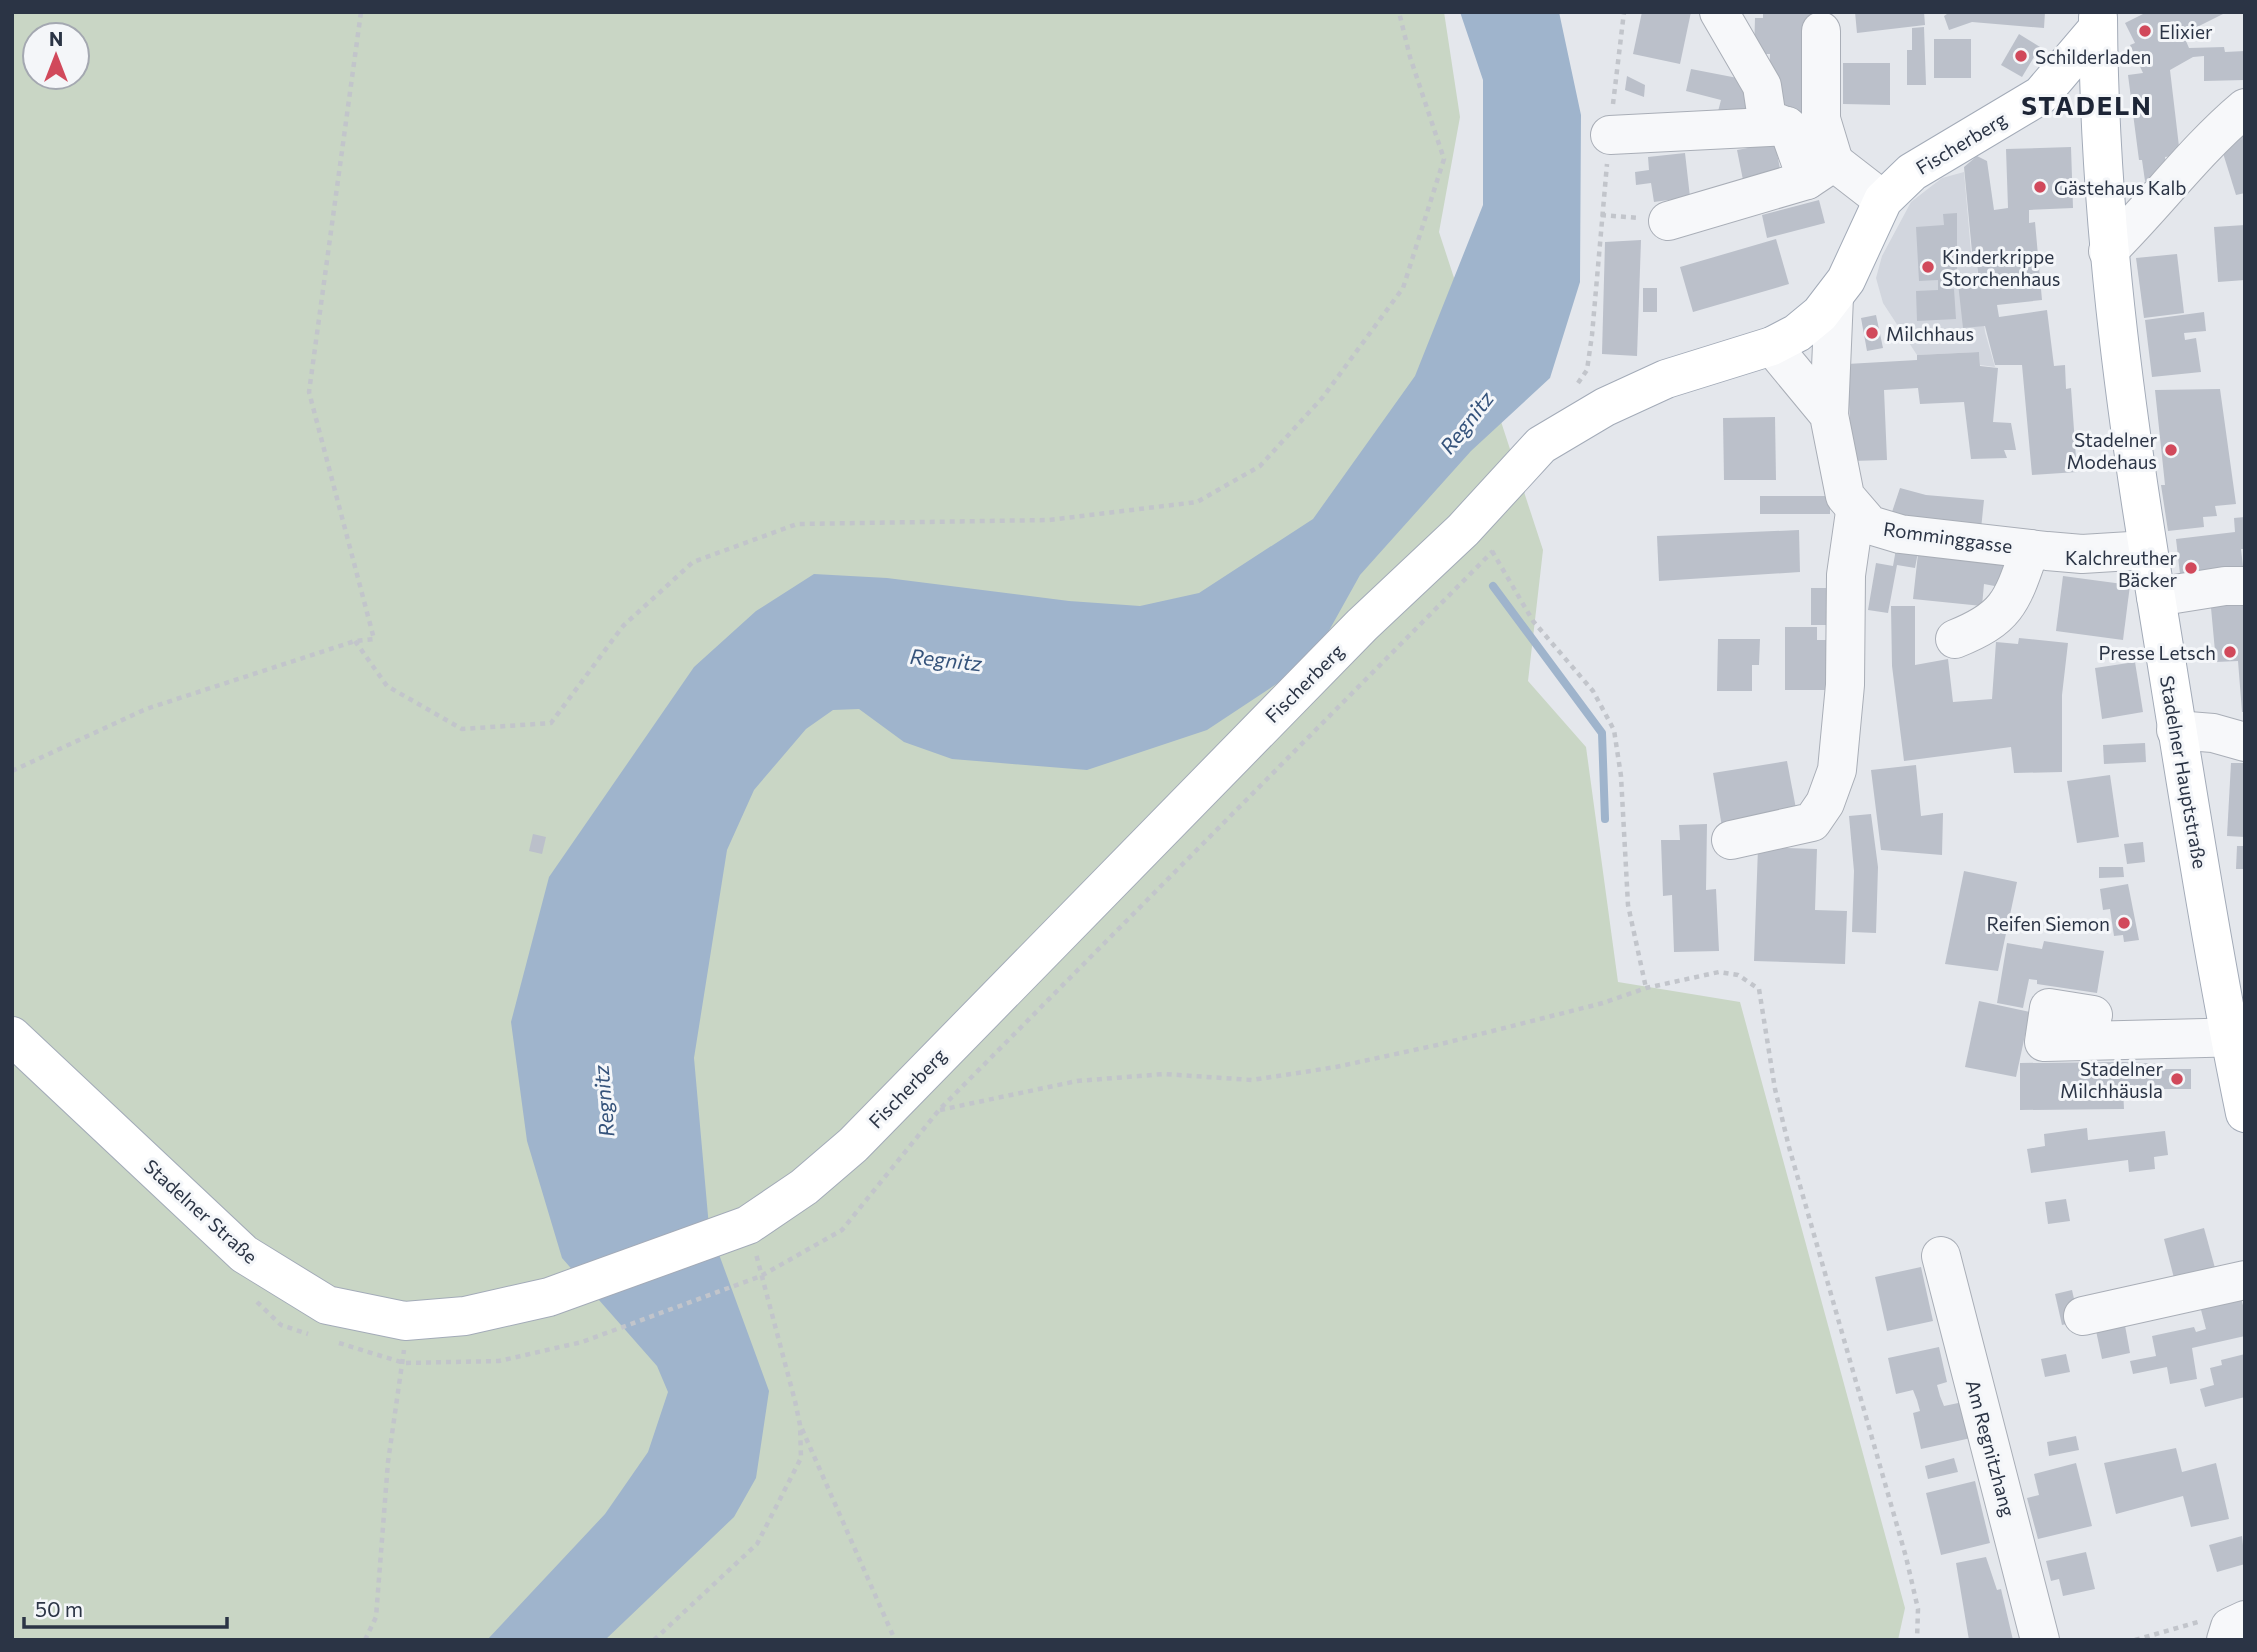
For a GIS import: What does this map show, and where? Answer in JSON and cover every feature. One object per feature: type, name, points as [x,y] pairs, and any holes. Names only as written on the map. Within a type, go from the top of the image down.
[{"type":"main road","name":"Fischerberg","points":[[549,1297],[748,1225],[804,1187],[853,1144],[1352,634],[1463,530],[1541,445],[1605,407],[1666,379],[1772,346],[1797,333],[1820,314],[1846,280],[1882,200],[1912,172],[2041,95],[2103,18]]},
{"type":"main road","name":"Stadelner Hauptstraße","points":[[2103,18],[2108,251],[2124,400],[2176,730],[2238,1038],[2245,1113]]},
{"type":"main road","name":"Stadelner Straße","points":[[12,1037],[244,1254],[327,1305],[405,1321],[465,1315],[549,1297]]},
{"type":"street","points":[[1719,12],[1762,86],[1767,119],[1787,126],[1821,171],[1882,200]]},
{"type":"street","points":[[1821,31],[1821,171]]},
{"type":"street","points":[[2108,251],[2147,213],[2195,155],[2245,108]]},
{"type":"street","points":[[1610,135],[1787,126]]},
{"type":"street","points":[[1650,219],[1821,171]]},
{"type":"street","points":[[1731,840],[1812,822],[1825,803],[1838,770],[1845,685],[1846,575],[1856,512],[1844,496],[1829,415],[1834,297]]},
{"type":"street","points":[[1772,346],[1829,415]]},
{"type":"street","name":"Romminggasse","points":[[1856,512],[1870,526],[1900,534],[2082,554],[2147,550]]},
{"type":"street","points":[[1955,639],[1985,627],[2012,600],[2030,549]]},
{"type":"street","points":[[2155,597],[2225,586],[2245,586]]},
{"type":"street","points":[[2176,730],[2213,733],[2245,742]]},
{"type":"street","points":[[2093,1015],[2049,1007],[2044,1042],[2238,1038]]},
{"type":"street","name":"Am Regnitzhang","points":[[1941,1256],[2040,1640]]},
{"type":"street","points":[[2083,1315],[2245,1280]]},
{"type":"path","points":[[12,771],[145,709],[355,641],[374,639],[309,392],[361,12]]},
{"type":"path","points":[[355,641],[387,687],[462,729],[551,723],[623,626],[693,562],[797,524],[1049,520],[1197,502],[1260,466],[1323,397],[1403,288],[1444,159],[1410,57],[1399,12]]},
{"type":"path","points":[[1575,385],[1587,370],[1601,215],[1650,219]]},
{"type":"path","points":[[582,1342],[761,1276],[842,1230],[939,1110],[1493,551],[1533,621],[1593,691],[1614,730],[1621,776],[1628,905],[1646,988]]},
{"type":"path","points":[[939,1110],[1077,1081],[1164,1074],[1251,1080],[1336,1067],[1602,1003],[1646,988],[1719,972],[1738,975],[1759,989],[1775,1089],[1789,1147],[1906,1558],[1918,1609],[1917,1640]]},
{"type":"path","points":[[748,1225],[800,1425],[895,1640]]},
{"type":"path","points":[[365,1640],[376,1617],[388,1462],[404,1363],[405,1321]]},
{"type":"path","points":[[654,1640],[757,1544],[801,1458],[800,1425]]},
{"type":"path","points":[[2135,1640],[2218,1617],[2234,1629]]},
{"type":"shaded area","name":"Kinderkrippe Storchenhaus","points":[[1964,172],[1971,252],[1975,252],[1985,332],[1995,367],[1980,365],[1979,352],[1917,355],[1883,303],[1876,278],[1882,256],[1911,202],[1942,178]]},
{"type":"green space","points":[[12,12],[1444,12],[1460,117],[1439,232],[1543,550],[1528,681],[1586,747],[1618,982],[1740,1002],[1905,1608],[1898,1640],[12,1640]]},
{"type":"water","name":"Regnitz","points":[[1460,12],[1559,12],[1581,115],[1580,282],[1550,378],[1471,451],[1360,575],[1326,636],[1287,677],[1207,730],[1087,770],[952,759],[904,742],[859,709],[833,710],[806,729],[754,790],[727,850],[694,1058],[709,1227],[769,1391],[756,1478],[734,1517],[605,1640],[487,1640],[605,1514],[648,1452],[668,1392],[657,1366],[562,1258],[527,1141],[511,1022],[549,877],[694,667],[756,611],[814,574],[887,578],[1069,601],[1140,606],[1199,593],[1313,519],[1415,376],[1483,205],[1483,80]]},
{"type":"building","points":[[1642,12],[1691,12],[1680,64],[1633,54]]},
{"type":"building","points":[[1763,12],[1811,12],[1808,117],[1776,116],[1769,79],[1770,54],[1754,54],[1755,18],[1763,18]]},
{"type":"building","points":[[1855,12],[1924,12],[1925,25],[1857,33]]},
{"type":"building","points":[[1950,12],[2045,12],[2044,28],[1972,22],[1949,30],[1944,16]]},
{"type":"building","points":[[2147,12],[2227,12],[2183,34],[2189,48],[2224,47],[2225,52],[2245,51],[2245,80],[2204,81],[2204,56],[2193,57],[2170,70],[2180,155],[2165,157],[2168,178],[2145,181],[2142,160],[2139,160],[2128,75],[2143,73],[2130,45],[2135,43],[2125,23]]},
{"type":"building","points":[[1924,27],[1926,85],[1907,85],[1907,50],[1912,50],[1912,28]]},
{"type":"building","name":"Schilderladen","points":[[2019,34],[2040,47],[2022,77],[2001,65]]},
{"type":"building","points":[[1934,39],[1971,39],[1971,78],[1934,78]]},
{"type":"building","points":[[1843,63],[1890,63],[1890,105],[1843,104]]},
{"type":"building","points":[[1691,69],[1753,81],[1745,107],[1752,109],[1715,123],[1721,100],[1686,91]]},
{"type":"building","points":[[1627,76],[1645,85],[1644,97],[1625,90]]},
{"type":"building","points":[[2245,128],[2245,193],[2236,195],[2218,137]]},
{"type":"building","points":[[1775,143],[1782,179],[1744,185],[1737,150]]},
{"type":"building","points":[[2071,147],[2073,208],[2029,210],[2029,223],[2035,222],[2042,300],[1997,305],[1999,317],[2047,310],[2054,366],[2065,365],[2066,389],[2071,388],[2077,472],[2032,475],[2022,365],[1995,365],[1985,326],[1963,328],[1958,283],[1979,280],[1975,251],[1972,252],[1964,167],[1977,156],[1987,161],[1994,210],[2008,208],[2006,149]]},
{"type":"building","points":[[1685,153],[1690,197],[1654,202],[1651,183],[1636,185],[1635,172],[1649,170],[1648,157]]},
{"type":"building","points":[[1819,200],[1825,223],[1767,238],[1762,215]]},
{"type":"building","points":[[1957,213],[1957,279],[1947,280],[1948,289],[1954,289],[1956,319],[1917,321],[1916,291],[1938,290],[1938,280],[1919,281],[1916,227],[1944,225],[1943,214]]},
{"type":"building","points":[[2245,225],[2245,280],[2218,282],[2214,227]]},
{"type":"building","points":[[1776,239],[1789,284],[1693,312],[1680,267]]},
{"type":"building","points":[[1641,240],[1637,356],[1602,354],[1605,242]]},
{"type":"building","points":[[2177,254],[2184,313],[2144,318],[2136,258]]},
{"type":"building","points":[[1643,288],[1657,288],[1657,312],[1643,312]]},
{"type":"building","points":[[2204,312],[2206,331],[2184,333],[2185,340],[2196,338],[2201,372],[2152,377],[2145,320]]},
{"type":"building","name":"Milchhaus","points":[[1876,315],[1883,348],[1867,351],[1861,318]]},
{"type":"building","points":[[1979,352],[1980,366],[1998,368],[1993,422],[2011,423],[2016,450],[2004,450],[2007,458],[1971,459],[1964,402],[1920,404],[1918,388],[1884,390],[1887,460],[1852,461],[1847,364],[1917,360],[1917,355]]},
{"type":"building","points":[[2220,389],[2236,504],[2215,506],[2217,516],[2203,517],[2204,527],[2168,531],[2161,485],[2165,485],[2155,390]]},
{"type":"building","points":[[1775,417],[1776,480],[1724,480],[1723,418]]},
{"type":"building","points":[[1900,488],[1926,495],[1984,500],[1981,529],[1919,523],[1892,512]]},
{"type":"building","points":[[1760,496],[1830,496],[1830,514],[1760,514]]},
{"type":"building","points":[[2245,517],[2245,549],[2241,549],[2243,567],[2180,574],[2176,539],[2235,532],[2234,518]]},
{"type":"building","points":[[1799,530],[1800,572],[1659,581],[1657,536]]},
{"type":"building","points":[[1896,549],[1918,552],[1915,568],[1897,565],[1888,613],[1868,610],[1876,563],[1893,566]]},
{"type":"building","points":[[1918,554],[2009,565],[2005,588],[1984,584],[1982,606],[1913,599]]},
{"type":"building","points":[[2063,576],[2130,585],[2123,640],[2056,631]]},
{"type":"building","points":[[1811,588],[1831,588],[1831,625],[1811,625]]},
{"type":"building","points":[[2245,595],[2245,712],[2242,712],[2238,661],[2216,662],[2210,597]]},
{"type":"building","points":[[1891,606],[1915,606],[1915,665],[1948,659],[1953,702],[1992,699],[1996,642],[2018,644],[2019,638],[2068,643],[2062,695],[2062,772],[2014,773],[2011,747],[1904,761],[1892,666]]},
{"type":"building","points":[[1785,627],[1817,627],[1817,640],[1829,640],[1829,690],[1785,690]]},
{"type":"building","points":[[1718,639],[1760,639],[1759,665],[1752,665],[1752,691],[1717,691]]},
{"type":"building","points":[[2135,662],[2143,712],[2102,719],[2095,668]]},
{"type":"building","points":[[2145,743],[2146,762],[2104,764],[2103,745]]},
{"type":"building","points":[[1787,761],[1797,814],[1722,827],[1713,773]]},
{"type":"building","points":[[2231,763],[2245,763],[2245,837],[2227,836]]},
{"type":"building","points":[[1916,765],[1921,816],[1943,813],[1942,855],[1881,850],[1871,770]]},
{"type":"building","points":[[2110,775],[2119,837],[2077,843],[2067,781]]},
{"type":"building","points":[[1871,814],[1878,867],[1876,933],[1852,932],[1854,871],[1849,816]]},
{"type":"building","points":[[1707,824],[1706,890],[1716,889],[1719,951],[1674,952],[1672,895],[1663,896],[1661,840],[1680,840],[1679,825]]},
{"type":"building","points":[[533,834],[546,837],[542,854],[529,851]]},
{"type":"building","points":[[2143,842],[2145,862],[2127,864],[2124,844]]},
{"type":"building","points":[[2237,846],[2245,846],[2245,869],[2236,869]]},
{"type":"building","points":[[1758,847],[1817,849],[1815,910],[1847,911],[1845,964],[1754,961]]},
{"type":"building","points":[[2099,867],[2123,867],[2124,877],[2099,878]]},
{"type":"building","points":[[1964,871],[2017,882],[1998,971],[1945,964]]},
{"type":"building","name":"Reifen Siemon","points":[[2128,884],[2139,940],[2124,942],[2123,935],[2114,936],[2110,909],[2103,910],[2100,889]]},
{"type":"building","points":[[2044,941],[2104,951],[2097,993],[2037,984],[2037,980],[2029,979],[2023,1008],[1997,1003],[2007,943],[2042,949]]},
{"type":"building","points":[[1979,1001],[2030,1012],[2016,1077],[1965,1067]]},
{"type":"building","points":[[2020,1063],[2164,1064],[2164,1069],[2191,1069],[2191,1089],[2123,1089],[2124,1109],[2020,1110]]},
{"type":"building","points":[[2087,1128],[2088,1140],[2165,1131],[2168,1155],[2154,1157],[2155,1169],[2129,1172],[2128,1160],[2031,1173],[2027,1149],[2045,1146],[2044,1134]]},
{"type":"building","points":[[2066,1199],[2070,1221],[2048,1224],[2045,1202]]},
{"type":"building","points":[[2204,1228],[2215,1268],[2174,1278],[2164,1239]]},
{"type":"building","points":[[1921,1267],[1933,1321],[1887,1331],[1875,1277]]},
{"type":"building","points":[[2072,1290],[2079,1321],[2062,1325],[2055,1294]]},
{"type":"building","points":[[2240,1295],[2245,1312],[2245,1336],[2192,1348],[2197,1379],[2170,1384],[2167,1367],[2133,1374],[2130,1361],[2156,1356],[2152,1336],[2194,1327],[2196,1332],[2206,1329],[2200,1306]]},
{"type":"building","points":[[2124,1320],[2130,1353],[2102,1359],[2095,1326]]},
{"type":"building","points":[[1939,1347],[1947,1382],[1937,1385],[1940,1396],[1944,1406],[1963,1402],[1971,1438],[1921,1449],[1913,1413],[1920,1411],[1917,1400],[1913,1390],[1896,1394],[1888,1358]]},
{"type":"building","points":[[2066,1354],[2070,1372],[2045,1377],[2041,1359]]},
{"type":"building","points":[[2245,1354],[2245,1397],[2205,1407],[2200,1389],[2214,1385],[2210,1368],[2222,1365],[2221,1360]]},
{"type":"building","points":[[2076,1436],[2079,1450],[2049,1456],[2047,1442]]},
{"type":"building","points":[[2176,1448],[2182,1472],[2216,1463],[2229,1519],[2191,1527],[2183,1496],[2116,1514],[2104,1463]]},
{"type":"building","points":[[1954,1458],[1958,1472],[1928,1479],[1925,1466]]},
{"type":"building","points":[[2076,1463],[2092,1526],[2038,1539],[2027,1498],[2039,1495],[2034,1474]]},
{"type":"building","points":[[1975,1481],[1990,1543],[1941,1555],[1926,1493]]},
{"type":"building","points":[[2242,1536],[2245,1564],[2217,1572],[2209,1545]]},
{"type":"building","points":[[2086,1552],[2095,1589],[2063,1596],[2059,1579],[2051,1581],[2046,1561]]},
{"type":"building","points":[[1986,1557],[1997,1590],[2001,1589],[2013,1640],[1969,1640],[1956,1563]]},
{"type":"waterway","points":[[1493,586],[1602,733],[1605,819]]},
{"type":"place","name":"Elixier","points":[[2145,31]]},
{"type":"place","name":"Schilderladen","points":[[2021,56]]},
{"type":"place","name":"Gästehaus Kalb","points":[[2040,187]]},
{"type":"place","name":"Kinderkrippe Storchenhaus","points":[[1928,267]]},
{"type":"place","name":"Milchhaus","points":[[1872,333]]},
{"type":"place","name":"Stadelner Modehaus","points":[[2171,450]]},
{"type":"place","name":"Kalchreuther Bäcker","points":[[2191,568]]},
{"type":"place","name":"Presse Letsch","points":[[2230,652]]},
{"type":"place","name":"Reifen Siemon","points":[[2124,923]]},
{"type":"place","name":"Stadelner Milchhäusla","points":[[2177,1079]]},
{"type":"district","name":"STADELN","points":[[2087,104]]}]
